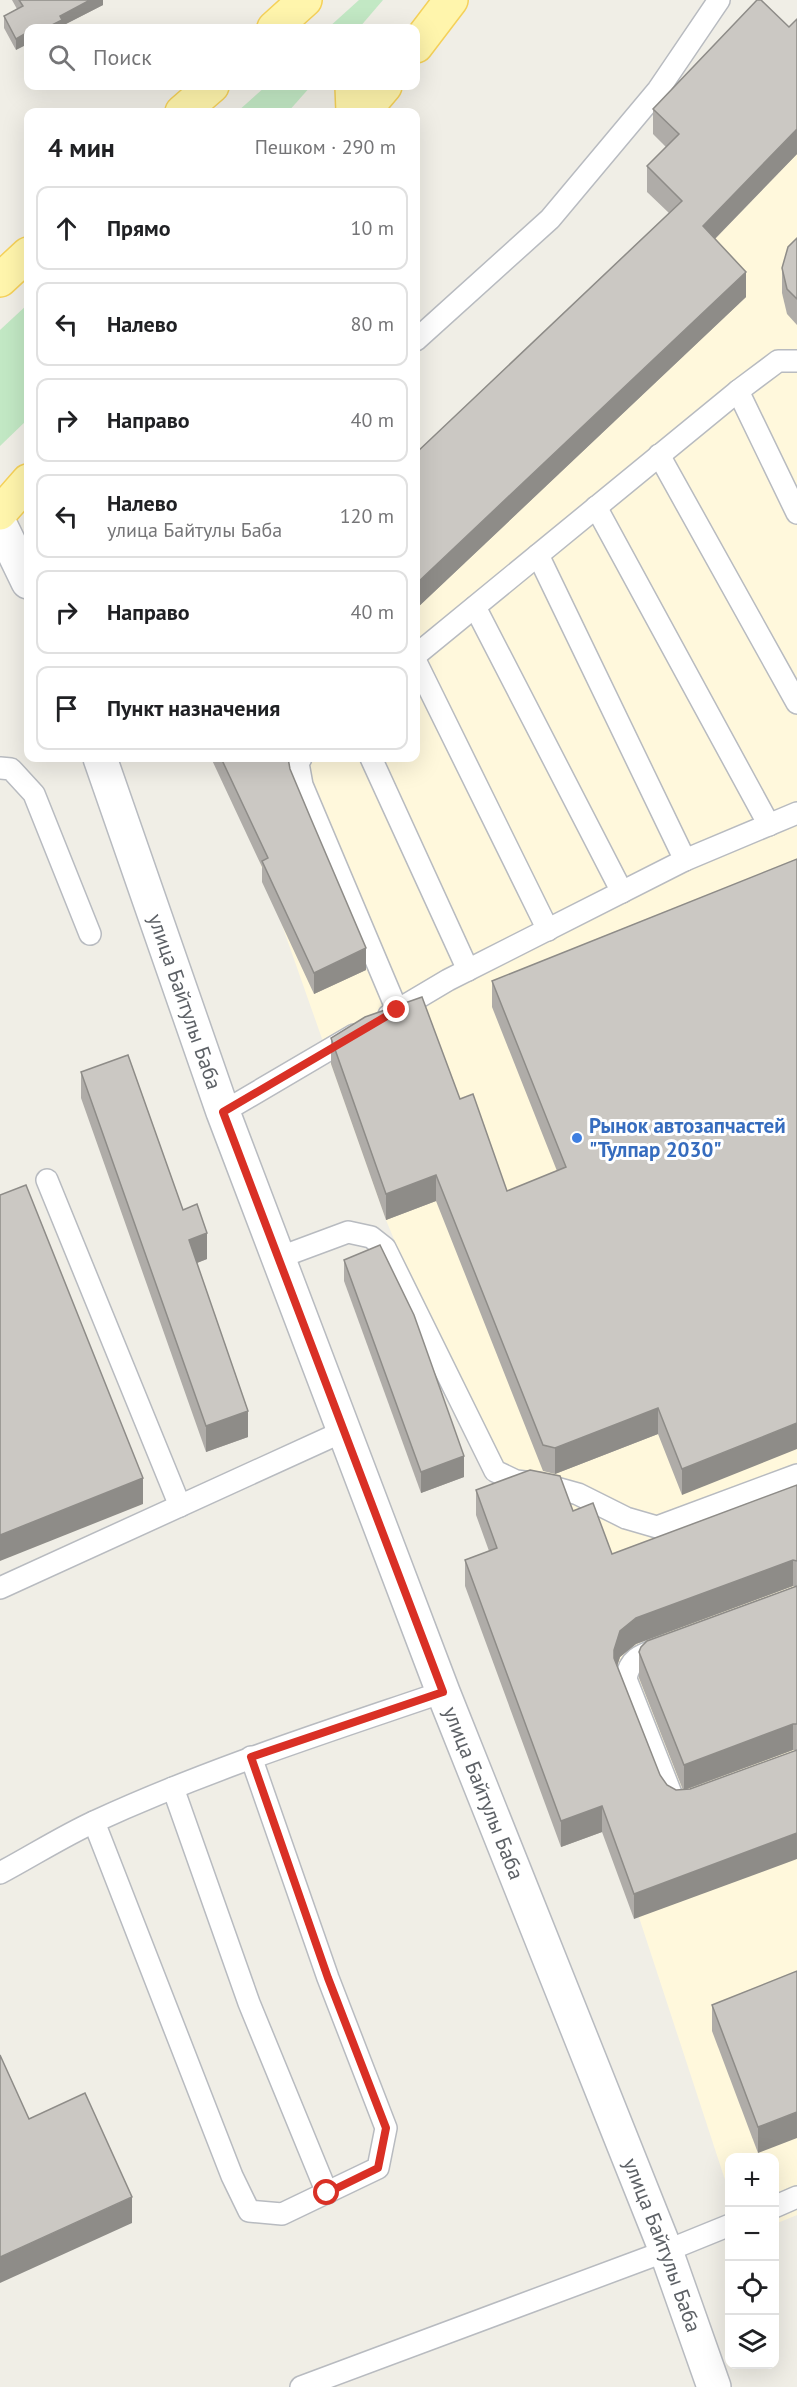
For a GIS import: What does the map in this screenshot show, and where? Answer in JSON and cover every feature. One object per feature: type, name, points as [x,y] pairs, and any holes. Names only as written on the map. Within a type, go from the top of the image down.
[{"type":"main road","points":[[278,24],[305,0]]},
{"type":"main road","points":[[420,41],[451,0]]},
{"type":"main road","points":[[187,108],[207,90]]},
{"type":"main road","points":[[352,90],[353,108]]},
{"type":"main road","points":[[366,108],[382,90]]},
{"type":"main road","points":[[0,280],[24,258]]},
{"type":"main road","points":[[0,513],[24,486]]},
{"type":"street","points":[[0,524],[24,574]]},
{"type":"street","name":"улица Байтулы Баба","points":[[101,762],[223,1112],[278,1258],[443,1692],[666,2252],[714,2387]]},
{"type":"lane","points":[[420,336],[550,219],[658,90],[719,0]]},
{"type":"lane","points":[[420,652],[738,391],[778,361],[797,361]]},
{"type":"lane","points":[[738,391],[797,513]]},
{"type":"lane","points":[[659,455],[797,703]]},
{"type":"lane","points":[[596,507],[769,825]]},
{"type":"lane","points":[[538,555],[685,860]]},
{"type":"lane","points":[[475,607],[622,892]]},
{"type":"lane","points":[[420,670],[548,930]]},
{"type":"lane","points":[[299,762],[302,785],[397,1010]]},
{"type":"lane","points":[[373,762],[468,970]]},
{"type":"lane","points":[[0,768],[10,770],[34,794],[90,934]]},
{"type":"lane","points":[[223,1112],[468,970],[685,860],[797,813]]},
{"type":"lane","points":[[47,1180],[180,1506]]},
{"type":"lane","points":[[278,1258],[348,1232],[370,1237],[385,1248],[495,1471],[516,1481],[542,1484],[578,1494],[626,1518],[657,1527],[797,1475]]},
{"type":"lane","points":[[0,1587],[344,1431]]},
{"type":"lane","points":[[685,1639],[640,1656],[628,1666],[626,1679],[672,1796],[677,1803],[686,1803],[708,1795]]},
{"type":"lane","points":[[0,1873],[94,1822],[172,1788],[251,1757],[443,1692]]},
{"type":"lane","points":[[94,1822],[232,2176],[249,2211],[282,2214],[378,2168],[386,2128],[328,1978],[251,1757]]},
{"type":"lane","points":[[172,1788],[249,2003],[327,2193]]},
{"type":"lane","points":[[779,2205],[797,2197]]},
{"type":"lane","points":[[301,2387],[666,2252],[725,2227]]},
{"type":"shaded area","name":"Рынок автозапчастей \"Тулпар 2030\"","points":[[797,51],[797,2215],[779,2222],[779,2153],[725,2153],[725,2180],[504,1505],[386,1220],[224,762],[420,762],[420,474],[680,227]]},
{"type":"green space","points":[[359,0],[383,0],[362,24],[332,24]]},
{"type":"green space","points":[[262,90],[307,90],[292,108],[241,108]]},
{"type":"green space","points":[[24,308],[24,423],[0,446],[0,330]]},
{"type":"building","points":[[19,0],[90,0],[60,16],[62,20],[54,24],[24,24],[24,34],[16,39],[4,16],[23,6]]},
{"type":"building","points":[[757,0],[761,0],[789,27],[797,19],[797,129],[703,226],[746,272],[420,580],[420,449],[682,201],[647,166],[679,134],[653,109]]},
{"type":"building","points":[[797,238],[797,299],[787,289],[782,268],[788,247]]},
{"type":"building","points":[[223,762],[289,762],[366,948],[314,973],[262,861],[268,858]]},
{"type":"building","points":[[797,859],[797,1423],[682,1469],[658,1408],[555,1448],[543,1445],[436,1175],[386,1194],[331,1038],[365,1017],[422,997],[460,1099],[473,1094],[507,1191],[566,1167],[492,981]]},
{"type":"building","points":[[128,1055],[183,1210],[197,1204],[207,1233],[189,1240],[248,1411],[206,1426],[81,1072]]},
{"type":"building","points":[[26,1185],[143,1478],[0,1535],[0,1195]]},
{"type":"building","points":[[380,1245],[414,1315],[464,1456],[421,1472],[344,1260]]},
{"type":"building","points":[[530,1470],[560,1476],[573,1511],[593,1503],[612,1554],[797,1485],[797,1561],[793,1560],[636,1618],[620,1631],[614,1658],[660,1775],[667,1785],[676,1790],[690,1789],[797,1750],[797,1833],[634,1894],[602,1806],[561,1821],[465,1560],[497,1548],[476,1490]]},
{"type":"building","points":[[797,1586],[797,1724],[684,1765],[639,1652],[641,1647],[647,1641]]},
{"type":"building","points":[[797,1971],[797,2112],[758,2127],[712,2005]]},
{"type":"building","points":[[0,2055],[29,2119],[85,2093],[132,2197],[0,2257]]},
{"type":"place","name":"Рынок автозапчастей \"Тулпар 2030\"","points":[[577,1138]]},
{"type":"route","points":[[327,2193],[378,2168],[386,2128],[328,1978],[251,1757],[443,1692],[223,1112],[397,1010]]}]
